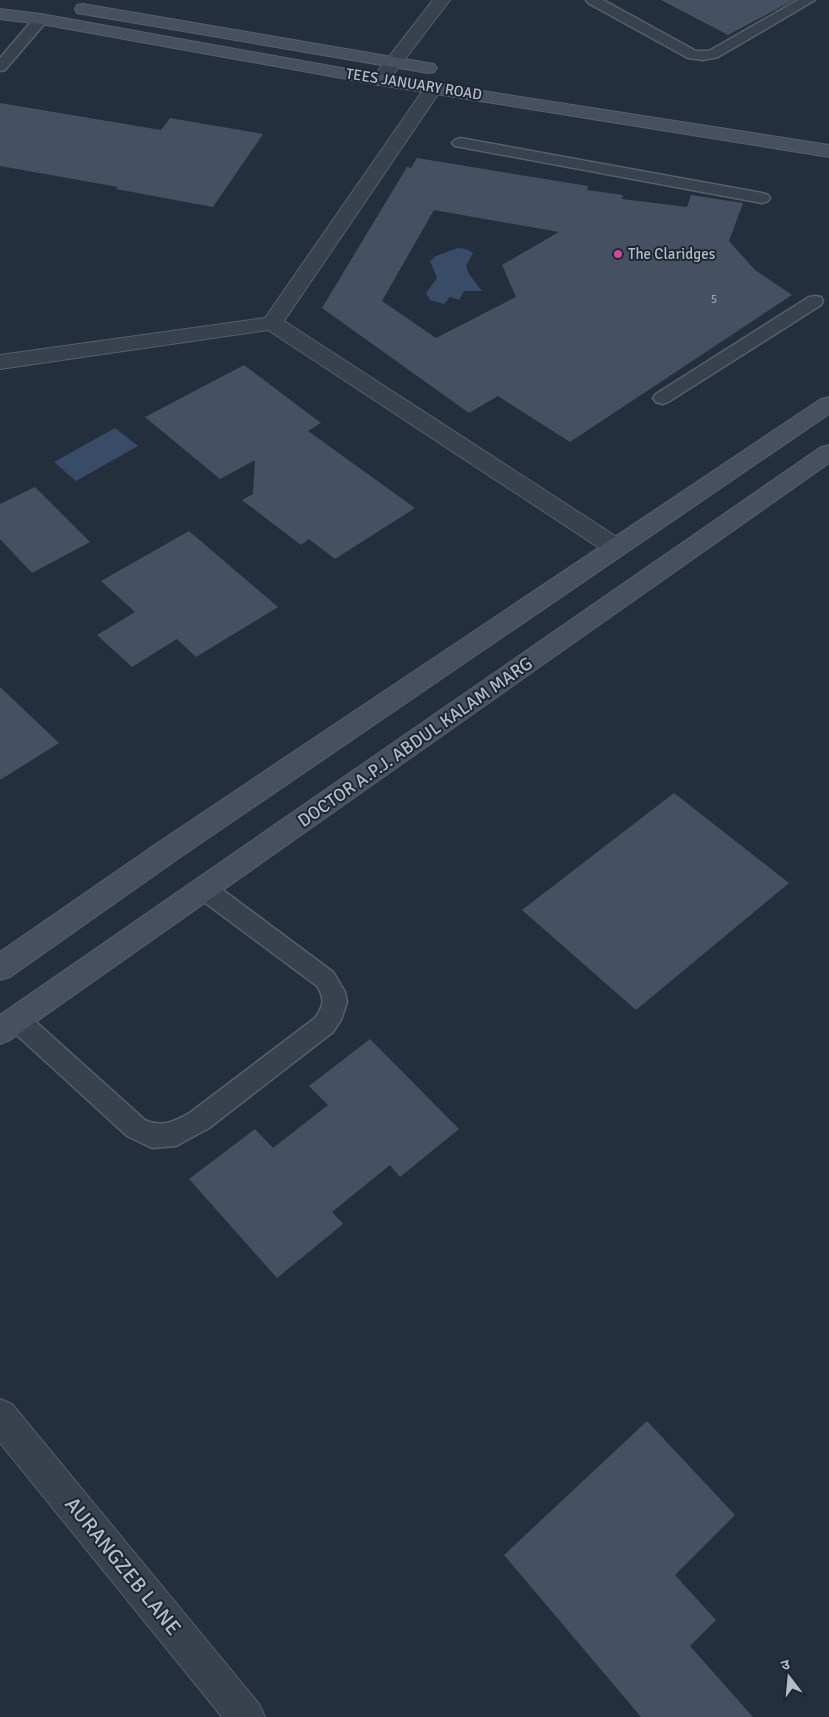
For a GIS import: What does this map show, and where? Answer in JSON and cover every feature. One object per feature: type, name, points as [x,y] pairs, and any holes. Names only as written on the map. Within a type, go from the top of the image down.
[{"type":"main road","name":"TEES JANUARY ROAD","points":[[20,0],[120,14],[394,62],[438,79],[829,150]]},
{"type":"main road","name":"TEES JANUARY ROAD","points":[[0,14],[41,19],[380,80],[438,79]]},
{"type":"main road","points":[[0,968],[169,850],[829,404]]},
{"type":"main road","name":"DOCTOR A.P.J. ABDUL KALAM MARG","points":[[8,1026],[829,452]]},
{"type":"street","points":[[380,80],[442,0]]},
{"type":"street","points":[[272,323],[438,79]]},
{"type":"street","points":[[0,362],[272,323],[615,547]]},
{"type":"street","name":"AURANGZEB LANE","points":[[0,1416],[246,1717]]},
{"type":"lane","points":[[593,0],[693,55],[704,56],[713,54],[808,0]]},
{"type":"lane","points":[[0,67],[41,19]]},
{"type":"lane","points":[[460,144],[762,198]]},
{"type":"lane","points":[[662,398],[815,301]]},
{"type":"lane","points":[[8,1026],[136,1128],[152,1136],[176,1134],[200,1120],[324,1025],[336,1009],[335,993],[325,979],[204,889]]},
{"type":"water","points":[[458,248],[466,249],[473,253],[466,266],[469,274],[482,291],[464,291],[459,300],[450,297],[444,304],[430,300],[426,293],[437,278],[430,261],[436,256]]},
{"type":"water","points":[[115,428],[138,446],[76,481],[54,462]]},
{"type":"building","points":[[661,0],[794,0],[728,35]]},
{"type":"building","points":[[0,103],[161,130],[170,118],[263,134],[213,207],[116,189],[118,187],[0,166]]},
{"type":"building","points":[[417,158],[588,186],[587,190],[623,195],[622,199],[687,207],[691,195],[743,203],[729,241],[755,270],[792,295],[570,442],[498,396],[469,413],[322,308],[407,167],[411,168]],"holes":[[[434,210],[559,232],[502,265],[516,297],[436,338],[382,301]]]},
{"type":"building","points":[[244,365],[321,423],[308,431],[415,508],[335,559],[309,539],[301,545],[242,500],[253,494],[255,460],[220,479],[145,417]]},
{"type":"building","points":[[35,487],[90,542],[32,573],[0,539],[0,504]]},
{"type":"building","points":[[189,531],[278,607],[196,657],[177,639],[132,667],[97,635],[135,612],[101,581]]},
{"type":"building","points":[[0,687],[59,743],[0,780]]},
{"type":"building","points":[[674,793],[789,883],[636,1010],[522,910]]},
{"type":"building","points":[[370,1039],[459,1129],[400,1177],[390,1165],[332,1212],[343,1224],[277,1278],[189,1179],[255,1129],[273,1148],[328,1105],[309,1086]]},
{"type":"building","points":[[647,1421],[735,1515],[675,1575],[716,1620],[690,1646],[753,1717],[641,1717],[504,1555]]},
{"type":"place","name":"The Claridges","points":[[618,254]]}]
